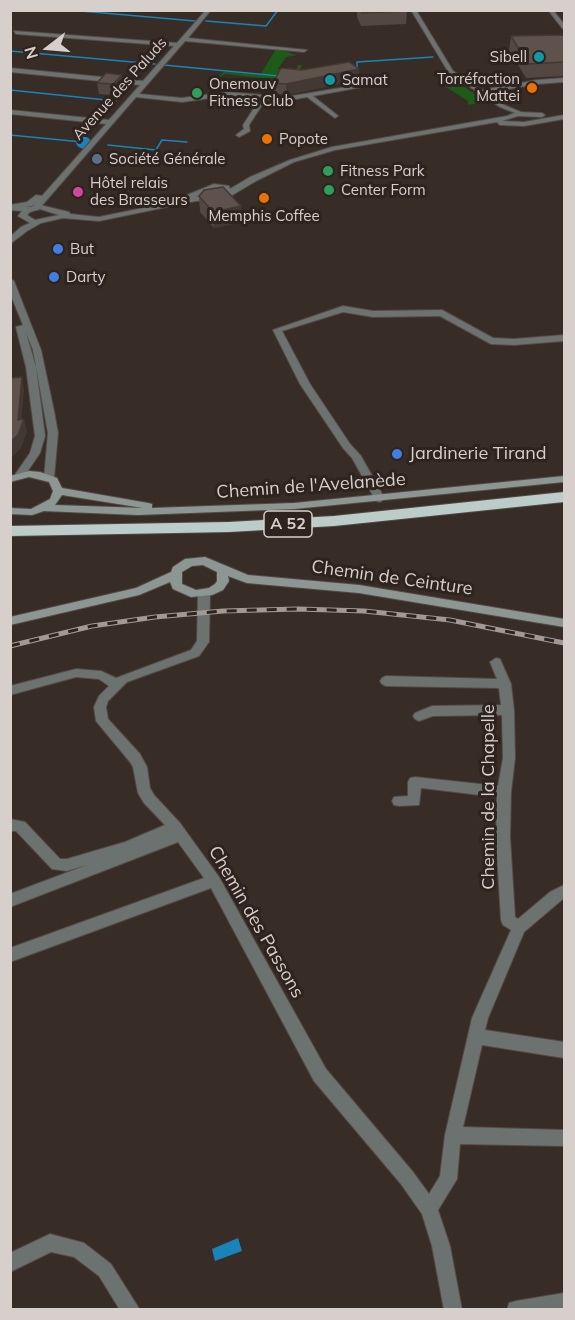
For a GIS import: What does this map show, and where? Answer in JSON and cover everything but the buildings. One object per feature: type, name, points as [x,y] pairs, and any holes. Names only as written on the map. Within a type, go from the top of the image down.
[{"type":"highway","name":"A 52","points":[[10,531],[197,528],[334,521],[564,497]]},
{"type":"highway","name":"A 52","points":[[10,543],[259,537],[408,526],[564,509]]},
{"type":"main road","name":"Chemin de l'Avelanède","points":[[450,491],[564,472]]},
{"type":"main road","points":[[15,477],[40,475],[49,478],[58,491],[176,510]]},
{"type":"main road","name":"Chemin de l'Avelanède","points":[[176,510],[282,507],[564,479]]},
{"type":"main road","points":[[43,508],[54,501],[58,491]]},
{"type":"main road","points":[[10,511],[22,513],[43,508],[96,512],[176,510]]},
{"type":"main road","points":[[10,621],[139,591],[175,575],[182,566],[197,561],[212,562],[222,570],[223,581],[219,587],[204,594],[183,590],[139,591]]},
{"type":"main road","name":"Chemin de Ceinture","points":[[222,570],[247,579],[359,589],[564,623]]},
{"type":"main road","points":[[175,575],[175,581],[183,590]]},
{"type":"main road","name":"Chemin de Ceinture","points":[[219,587],[247,579]]},
{"type":"main road","name":"Chemin de Ceinture","points":[[532,619],[564,628]]},
{"type":"street","name":"Avenue des Paluds","points":[[10,236],[52,185],[209,10]]},
{"type":"street","points":[[413,10],[451,72],[502,106],[529,117]]},
{"type":"street","points":[[550,10],[564,27]]},
{"type":"street","points":[[16,32],[177,45]]},
{"type":"street","points":[[183,39],[304,50]]},
{"type":"street","points":[[10,70],[143,82]]},
{"type":"street","points":[[481,92],[537,82],[564,80]]},
{"type":"street","points":[[133,95],[189,100],[226,94],[263,99],[309,96],[370,86]]},
{"type":"street","points":[[309,96],[335,116]]},
{"type":"street","points":[[239,135],[248,130],[246,125],[263,99]]},
{"type":"street","points":[[502,106],[516,123]]},
{"type":"street","points":[[10,112],[109,122]]},
{"type":"street","points":[[10,209],[33,208],[110,217],[204,195],[221,198],[245,182],[292,162],[334,148],[510,117],[564,116]]},
{"type":"street","points":[[440,130],[516,123],[529,117]]},
{"type":"street","points":[[204,195],[207,187],[245,182]]},
{"type":"street","name":"Avenue des Paluds","points":[[10,209],[32,203],[52,185]]},
{"type":"street","points":[[52,185],[45,202],[53,212]]},
{"type":"street","points":[[219,186],[226,188],[229,193]]},
{"type":"street","points":[[10,209],[23,218],[38,222]]},
{"type":"street","points":[[10,242],[24,229],[53,212]]},
{"type":"street","points":[[10,281],[37,351],[47,401],[53,433],[49,478]]},
{"type":"street","points":[[10,301],[31,367],[40,436],[35,453],[15,477]]},
{"type":"street","points":[[380,499],[356,456],[346,446],[305,384],[276,332],[343,309],[359,313],[442,313],[491,341],[514,342],[564,338]]},
{"type":"street","name":"Chemin des Passons","points":[[204,594],[203,642],[195,653],[177,661],[136,672],[117,684],[103,699],[100,707],[102,721],[135,758],[140,767],[143,789],[178,831],[214,881],[320,1075],[407,1178],[429,1209],[441,1246],[453,1310]]},
{"type":"street","name":"Chemin de la Chapelle","points":[[496,662],[505,684],[508,710],[510,758],[504,792],[508,920],[519,928]]},
{"type":"street","points":[[10,691],[76,673],[101,675],[117,684]]},
{"type":"street","points":[[386,681],[505,684]]},
{"type":"street","points":[[419,716],[432,711],[508,710]]},
{"type":"street","points":[[399,801],[414,801],[415,782],[504,792]]},
{"type":"street","points":[[10,825],[20,826],[57,865],[67,865],[128,848],[178,831]]},
{"type":"street","points":[[10,901],[178,831]]},
{"type":"street","points":[[10,955],[214,881]]},
{"type":"street","points":[[429,1209],[448,1179],[453,1135],[480,1018],[519,928],[564,891]]},
{"type":"street","points":[[476,1036],[564,1050]]},
{"type":"street","points":[[453,1135],[564,1138]]},
{"type":"street","points":[[10,1263],[50,1243],[78,1249],[105,1269],[131,1310]]},
{"type":"street","points":[[516,1310],[564,1302]]},
{"type":"green space","points":[[276,49],[297,55],[286,57],[278,69],[296,70],[298,65],[302,65],[299,72],[274,83],[268,82],[269,79],[225,74],[217,79],[223,72],[274,76],[261,74]]},
{"type":"green space","points":[[451,78],[485,102],[468,105],[468,101],[437,81]]},
{"type":"water","points":[[238,1238],[242,1251],[215,1261],[212,1249]]},
{"type":"waterway","points":[[69,10],[195,21]]},
{"type":"waterway","points":[[206,21],[266,26],[278,10]]},
{"type":"waterway","points":[[10,51],[155,64]]},
{"type":"waterway","points":[[353,68],[357,68],[357,62],[433,57]]},
{"type":"waterway","points":[[164,65],[279,76]]},
{"type":"waterway","points":[[10,90],[116,101]]},
{"type":"waterway","points":[[10,135],[82,142]]},
{"type":"waterway","points":[[108,145],[156,150],[162,140],[187,142]]},
{"type":"railway","points":[[10,646],[92,626],[155,617],[223,611],[298,609],[364,611],[450,620],[564,643]]},
{"type":"place","name":"Sibell","points":[[539,57]]},
{"type":"place","name":"Samat","points":[[330,80]]},
{"type":"place","name":"Torréfaction Mattei","points":[[532,88]]},
{"type":"place","name":"Onemouv Fitness Club","points":[[197,93]]},
{"type":"place","name":"Popote","points":[[267,139]]},
{"type":"place","name":"Société Générale","points":[[97,159]]},
{"type":"place","name":"Fitness Park","points":[[328,171]]},
{"type":"place","name":"Center Form","points":[[329,190]]},
{"type":"place","name":"Hôtel relais des Brasseurs","points":[[78,192]]},
{"type":"place","name":"Memphis Coffee","points":[[264,198]]},
{"type":"place","name":"But","points":[[58,249]]},
{"type":"place","name":"Darty","points":[[54,277]]},
{"type":"place","name":"Jardinerie Tirand","points":[[397,454]]}]
